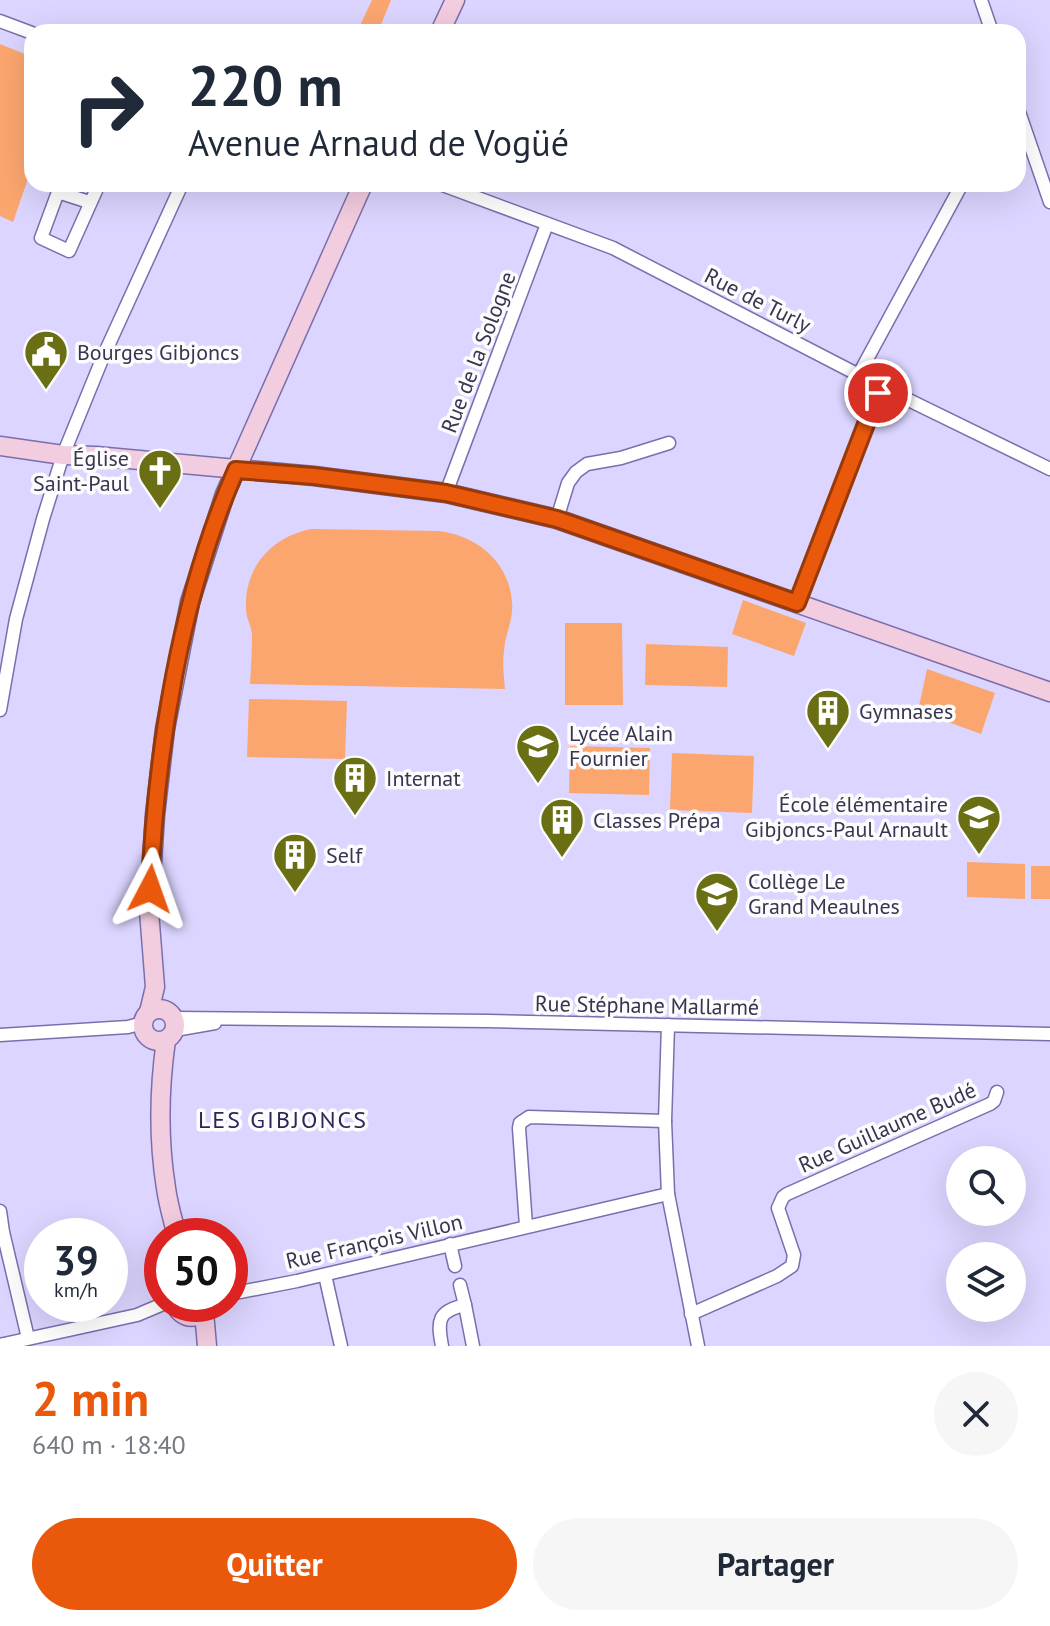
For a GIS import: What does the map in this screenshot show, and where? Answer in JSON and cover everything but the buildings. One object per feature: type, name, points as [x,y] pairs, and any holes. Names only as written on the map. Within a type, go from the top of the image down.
[{"type":"main road","points":[[430,24],[441,0]]},
{"type":"main road","points":[[444,24],[455,0]]},
{"type":"main road","points":[[173,1218],[166,1187],[161,1133],[149,911],[165,729],[190,602],[225,494],[359,192]]},
{"type":"main road","points":[[0,446],[63,455],[314,476],[446,493],[557,519],[1050,692]]},
{"type":"main road","points":[[197,1322],[205,1346]]},
{"type":"street","points":[[981,0],[989,24]]},
{"type":"street","points":[[0,21],[24,30]]},
{"type":"street","points":[[1026,127],[1045,170],[1050,202]]},
{"type":"street","points":[[89,202],[58,192],[41,238],[69,251],[95,192]]},
{"type":"street","points":[[0,710],[16,619],[63,455],[103,357],[178,192]]},
{"type":"street","name":"Rue de Turly","points":[[461,192],[617,250],[880,386],[1050,469]]},
{"type":"street","points":[[859,374],[954,192]]},
{"type":"street","name":"Rue de la Sologne","points":[[446,493],[547,224]]},
{"type":"street","points":[[797,603],[880,386]]},
{"type":"street","points":[[557,519],[568,483],[587,464],[621,458],[669,443]]},
{"type":"street","name":"Rue Stéphane Mallarmé","points":[[0,1035],[243,1018],[1050,1034]]},
{"type":"street","points":[[668,1025],[665,1121],[668,1194],[698,1346]]},
{"type":"street","name":"Rue Guillaume Budé","points":[[691,1314],[777,1276],[792,1266],[794,1255],[778,1208],[787,1194],[990,1104],[997,1092]]},
{"type":"street","points":[[526,1226],[519,1128],[524,1119],[665,1121]]},
{"type":"street","name":"Rue François Villon","points":[[248,1290],[668,1194]]},
{"type":"street","points":[[0,1211],[28,1338]]},
{"type":"street","points":[[450,1244],[455,1266]]},
{"type":"street","points":[[325,1275],[341,1346]]},
{"type":"street","points":[[460,1285],[473,1346]]},
{"type":"street","points":[[442,1346],[438,1328],[444,1313],[465,1305]]},
{"type":"street","points":[[0,1345],[144,1312]]},
{"type":"shaded area","points":[[372,0],[391,0],[381,24],[361,24]]},
{"type":"shaded area","points":[[0,44],[24,54],[24,190],[13,222],[0,216]]},
{"type":"shaded area","points":[[311,529],[438,531],[465,538],[488,553],[505,574],[512,602],[503,656],[505,689],[250,684],[252,634],[246,609],[250,580],[255,568],[272,547]]},
{"type":"shaded area","points":[[743,600],[806,623],[794,656],[732,634]]},
{"type":"shaded area","points":[[565,623],[622,623],[623,705],[565,705]]},
{"type":"shaded area","points":[[646,644],[728,647],[727,687],[645,685]]},
{"type":"shaded area","points":[[927,669],[995,693],[981,734],[918,711]]},
{"type":"shaded area","points":[[249,699],[347,701],[345,759],[247,757]]},
{"type":"shaded area","points":[[570,746],[650,748],[649,795],[569,793]]},
{"type":"shaded area","points":[[672,753],[754,756],[752,813],[670,810]]},
{"type":"shaded area","points":[[967,862],[1025,864],[1025,899],[967,897]]},
{"type":"shaded area","points":[[1031,866],[1050,866],[1050,899],[1031,899]]},
{"type":"place","name":"Bourges Gibjoncs","points":[[46,391]]},
{"type":"place","name":"Église Saint-Paul","points":[[160,510]]},
{"type":"place","name":"Gymnases","points":[[828,750]]},
{"type":"place","name":"Lycée Alain Fournier","points":[[538,785]]},
{"type":"place","name":"Internat","points":[[355,817]]},
{"type":"place","name":"École élémentaire Gibjoncs-Paul Arnault","points":[[979,856]]},
{"type":"place","name":"Classes Prépa","points":[[562,859]]},
{"type":"place","name":"Self","points":[[295,894]]},
{"type":"place","name":"Collège Le Grand Meaulnes","points":[[717,933]]},
{"type":"district","name":"LES GIBJONCS","points":[[283,1120]]},
{"type":"route","points":[[150,889],[165,729],[190,602],[225,494],[236,470],[314,476],[446,493],[557,519],[797,603],[878,393]]}]
